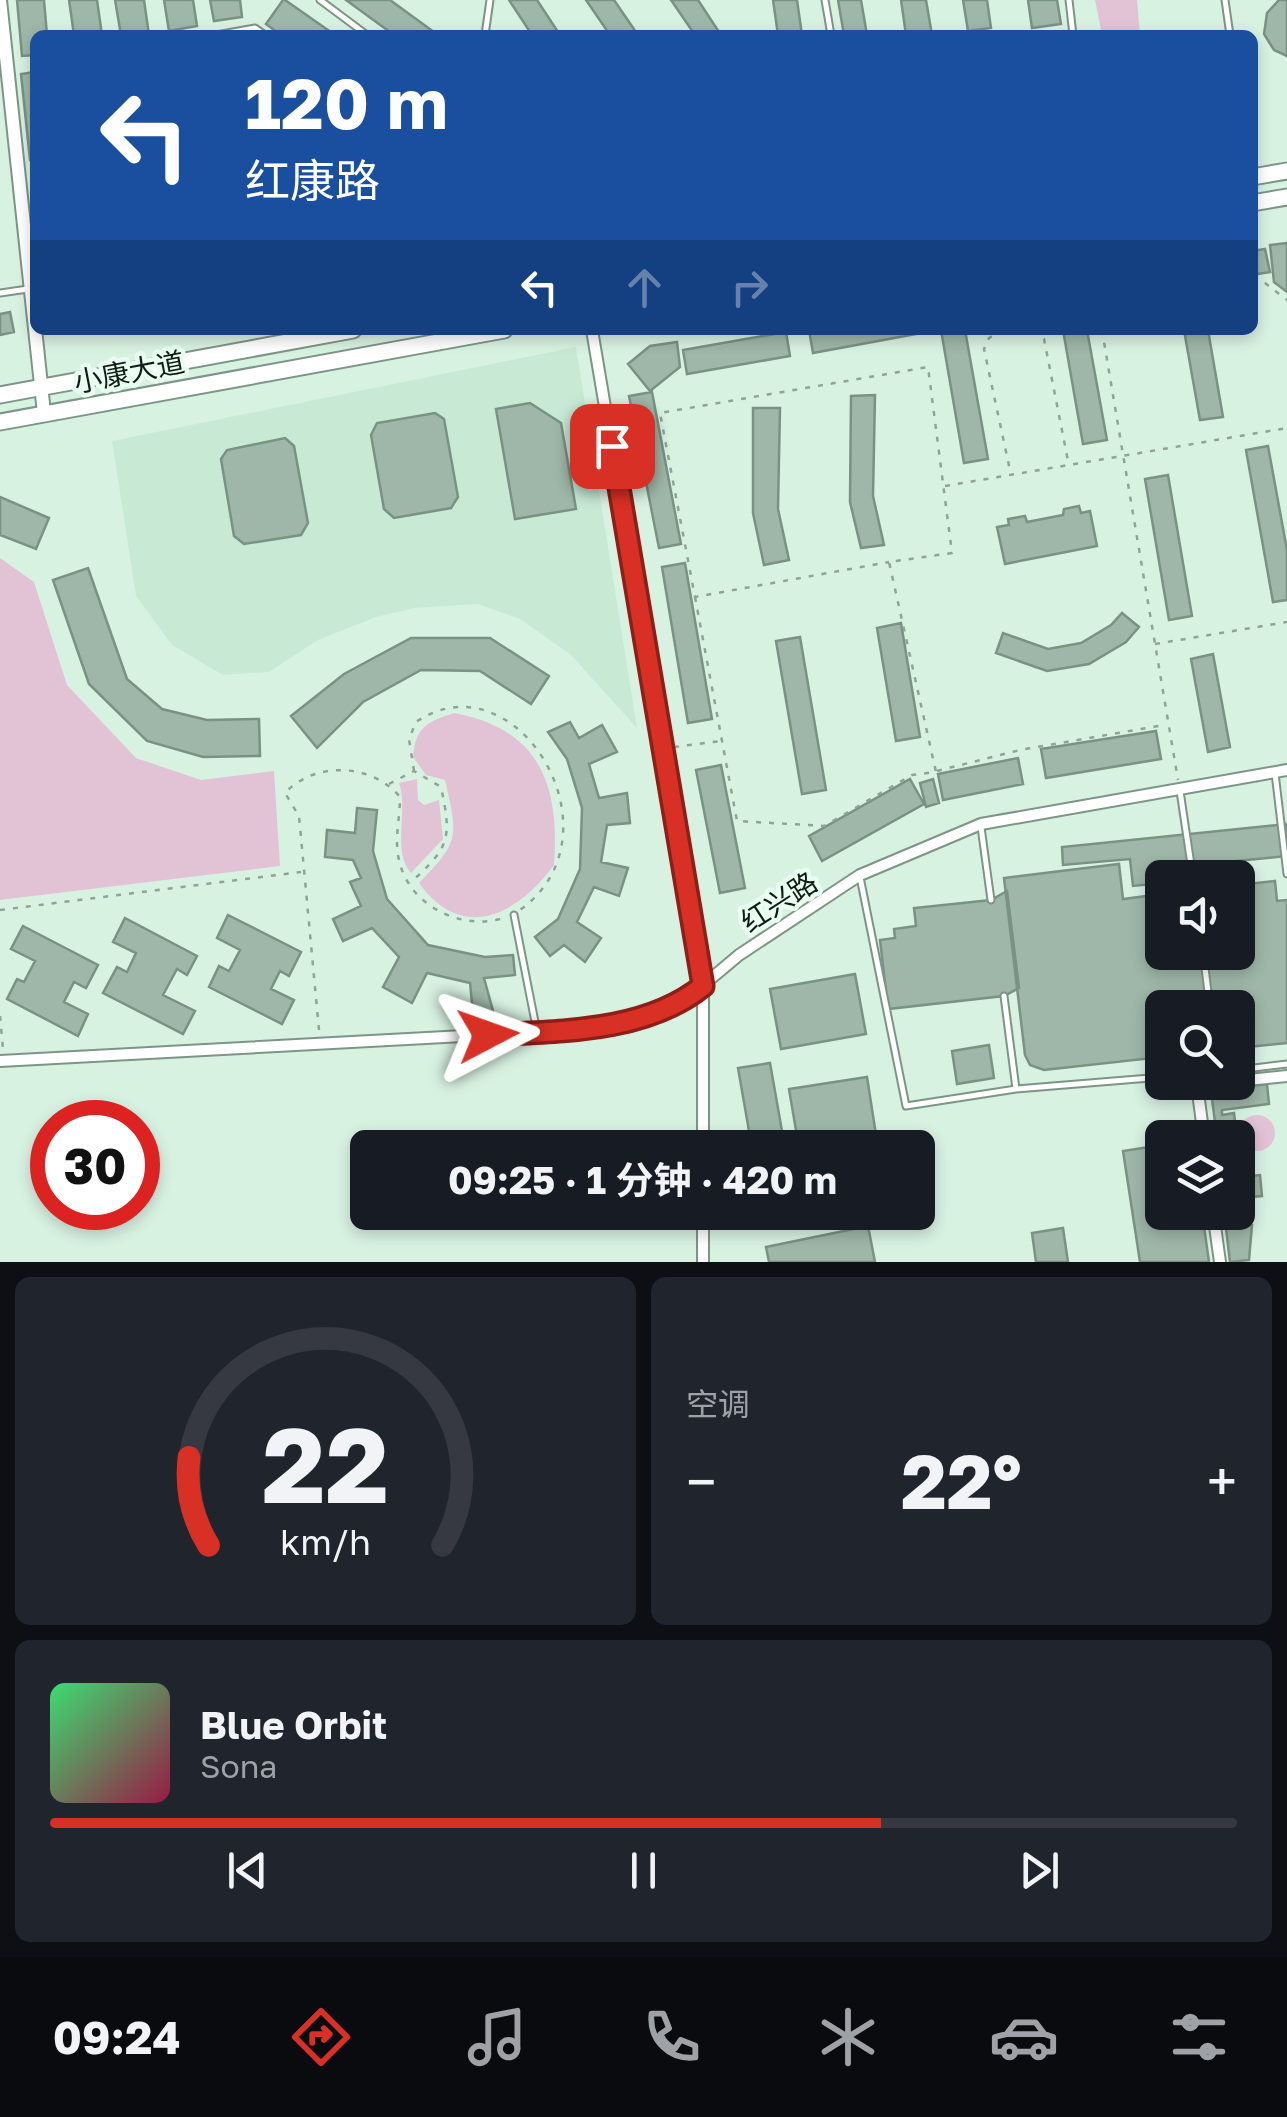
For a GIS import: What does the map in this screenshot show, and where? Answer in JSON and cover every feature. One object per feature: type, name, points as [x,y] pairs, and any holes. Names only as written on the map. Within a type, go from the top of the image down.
[{"type":"main road","points":[[1258,176],[1287,171]]},
{"type":"main road","points":[[1258,202],[1287,197]]},
{"type":"main road","name":"小康大道","points":[[0,394],[325,335]]},
{"type":"main road","name":"小康大道","points":[[0,422],[476,335]]},
{"type":"street","points":[[0,0],[30,255]]},
{"type":"street","points":[[30,272],[30,307]]},
{"type":"street","points":[[33,335],[44,413]]},
{"type":"street","points":[[593,335],[703,986],[703,1130]]},
{"type":"street","name":"红兴路","points":[[2,1061],[320,1046],[603,1025],[684,1002],[739,955],[860,875],[980,824],[1281,771]]},
{"type":"street","points":[[1255,1079],[1287,1076]]},
{"type":"street","points":[[703,1230],[703,1262]]},
{"type":"street","points":[[1216,1230],[1220,1262]]},
{"type":"lane","points":[[320,0],[361,30]]},
{"type":"lane","points":[[485,30],[490,0]]},
{"type":"lane","points":[[826,0],[831,30]]},
{"type":"lane","points":[[1069,0],[1072,30]]},
{"type":"lane","points":[[1225,0],[1229,30]]},
{"type":"lane","points":[[0,293],[28,289]]},
{"type":"lane","points":[[1281,771],[1287,874]]},
{"type":"lane","points":[[1180,786],[1190,860]]},
{"type":"lane","points":[[980,824],[991,900]]},
{"type":"lane","points":[[860,875],[906,1106],[1016,1089],[1145,1078]]},
{"type":"lane","points":[[514,915],[537,1032]]},
{"type":"lane","points":[[1004,996],[1016,1089]]},
{"type":"lane","points":[[1255,1068],[1287,1064]]},
{"type":"path","points":[[1258,285],[1266,283],[1287,300]]},
{"type":"path","points":[[994,335],[984,349],[1012,477]]},
{"type":"path","points":[[1040,335],[1044,338],[1069,466]]},
{"type":"path","points":[[1103,335],[1120,457],[1180,786]]},
{"type":"path","points":[[695,597],[952,553],[928,367],[660,414],[722,741],[738,821],[824,826],[912,774],[936,772],[1020,750],[1167,725]]},
{"type":"path","points":[[945,486],[1287,428]]},
{"type":"path","points":[[889,562],[936,772]]},
{"type":"path","points":[[1154,644],[1287,622]]},
{"type":"path","points":[[320,1046],[298,816],[285,792],[296,782],[314,774],[366,771],[389,784],[400,797],[396,835],[399,863],[409,884],[447,916],[470,922],[514,915],[548,885],[560,865],[561,800],[539,748],[500,719],[475,708],[452,706],[416,722],[409,739],[414,771]]},
{"type":"path","points":[[664,748],[722,741]]},
{"type":"path","points":[[389,784],[414,771]]},
{"type":"path","points":[[409,884],[447,845],[449,823],[441,786],[414,771]]},
{"type":"path","points":[[0,910],[304,871]]},
{"type":"path","points":[[0,1016],[2,1061]]},
{"type":"shaded area","points":[[1095,0],[1137,0],[1140,30],[1101,30]]},
{"type":"shaded area","points":[[576,347],[637,728],[571,655],[520,619],[478,604],[415,608],[376,617],[318,640],[269,672],[223,675],[172,645],[136,596],[112,441]]},
{"type":"shaded area","points":[[0,558],[34,582],[67,685],[136,758],[201,780],[274,771],[280,866],[0,900]]},
{"type":"shaded area","points":[[454,713],[507,732],[525,747],[548,786],[553,810],[554,865],[524,897],[489,915],[454,913],[436,902],[419,883],[449,847],[453,827],[445,780],[426,775],[413,757],[414,747],[424,727]]},
{"type":"shaded area","points":[[417,779],[418,800],[424,805],[439,800],[443,839],[411,873],[402,853],[399,783]]},
{"type":"shaded area","points":[[1264,1116],[1274,1126],[1270,1146],[1255,1151],[1255,1120],[1244,1120]]},
{"type":"building","points":[[17,0],[44,0],[47,30],[30,30],[30,55],[22,56]]},
{"type":"building","points":[[69,0],[97,0],[101,30],[73,30]]},
{"type":"building","points":[[115,0],[144,0],[148,30],[120,30]]},
{"type":"building","points":[[164,0],[193,0],[197,26],[169,30]]},
{"type":"building","points":[[210,0],[240,0],[242,17],[214,21]]},
{"type":"building","points":[[285,0],[328,30],[274,30],[266,24]]},
{"type":"building","points":[[346,0],[390,0],[431,30],[387,30]]},
{"type":"building","points":[[509,0],[537,0],[557,30],[529,30]]},
{"type":"building","points":[[586,0],[614,0],[635,30],[607,30]]},
{"type":"building","points":[[671,0],[698,0],[718,30],[692,30]]},
{"type":"building","points":[[773,0],[797,0],[801,30],[777,30]]},
{"type":"building","points":[[838,0],[861,0],[866,30],[843,30]]},
{"type":"building","points":[[901,0],[926,0],[931,30],[905,30]]},
{"type":"building","points":[[963,0],[987,0],[991,28],[968,30]]},
{"type":"building","points":[[1028,0],[1057,0],[1061,24],[1032,28]]},
{"type":"building","points":[[1279,0],[1287,0],[1287,56],[1274,50],[1264,34],[1267,13]]},
{"type":"building","points":[[30,73],[30,160],[21,74]]},
{"type":"building","points":[[1287,243],[1287,292],[1274,282],[1270,245]]},
{"type":"building","points":[[1265,249],[1270,272],[1258,274],[1258,250]]},
{"type":"building","points":[[10,312],[14,332],[0,335],[0,314]]},
{"type":"building","points":[[786,335],[790,356],[687,374],[683,350]]},
{"type":"building","points":[[810,335],[911,335],[813,353]]},
{"type":"building","points":[[942,335],[966,335],[988,459],[964,463]]},
{"type":"building","points":[[1064,335],[1088,335],[1107,440],[1083,444]]},
{"type":"building","points":[[1185,335],[1209,335],[1223,417],[1200,420]]},
{"type":"building","points":[[677,342],[680,367],[650,391],[628,364],[650,346]]},
{"type":"building","points":[[652,392],[681,544],[659,548],[629,396]]},
{"type":"building","points":[[875,395],[873,496],[884,545],[861,548],[850,502],[851,396]]},
{"type":"building","points":[[530,403],[561,423],[576,509],[515,519],[496,409]]},
{"type":"building","points":[[753,408],[780,408],[778,509],[789,560],[764,565],[753,513]]},
{"type":"building","points":[[435,413],[444,419],[458,497],[451,508],[394,518],[384,509],[371,435],[377,423]]},
{"type":"building","points":[[285,438],[294,446],[308,523],[301,535],[244,544],[234,536],[221,459],[227,450]]},
{"type":"building","points":[[1268,446],[1287,550],[1287,600],[1273,602],[1246,450]]},
{"type":"building","points":[[1168,475],[1192,616],[1169,620],[1145,479]]},
{"type":"building","points":[[0,497],[49,518],[36,549],[0,535]]},
{"type":"building","points":[[1079,506],[1081,513],[1090,511],[1097,546],[1005,564],[997,527],[1009,525],[1008,519],[1025,516],[1027,522],[1063,515],[1064,509]]},
{"type":"building","points":[[685,563],[712,719],[688,723],[662,567]]},
{"type":"building","points":[[88,568],[127,679],[162,709],[207,720],[259,719],[260,756],[203,757],[147,741],[89,684],[53,580]]},
{"type":"building","points":[[1122,613],[1139,627],[1126,642],[1089,664],[1047,671],[996,653],[1003,633],[1048,649],[1081,643],[1111,625]]},
{"type":"building","points":[[901,623],[920,737],[896,741],[877,628]]},
{"type":"building","points":[[800,637],[826,790],[802,794],[776,641]]},
{"type":"building","points":[[411,638],[490,638],[549,676],[531,704],[480,671],[421,670],[363,702],[317,748],[291,716],[344,674]]},
{"type":"building","points":[[1213,654],[1230,747],[1208,752],[1191,659]]},
{"type":"building","points":[[570,722],[579,738],[602,725],[617,752],[589,764],[599,798],[627,793],[630,823],[607,825],[601,862],[628,868],[619,896],[594,887],[577,922],[601,938],[585,962],[564,945],[550,956],[535,937],[558,919],[580,869],[582,808],[567,759],[548,732]]},
{"type":"building","points":[[1156,731],[1161,759],[1046,778],[1041,749]]},
{"type":"building","points":[[1018,758],[1023,784],[943,800],[938,774]]},
{"type":"building","points":[[721,765],[745,888],[720,893],[696,770]]},
{"type":"building","points":[[910,779],[924,804],[822,861],[809,836]]},
{"type":"building","points":[[933,779],[939,803],[926,807],[920,783]]},
{"type":"building","points":[[357,808],[377,810],[373,851],[387,899],[428,945],[485,957],[513,955],[515,975],[484,978],[493,1011],[473,1013],[470,983],[427,973],[412,1003],[383,987],[399,957],[372,928],[343,941],[333,919],[361,906],[350,882],[361,878],[353,860],[325,857],[327,830],[355,833]]},
{"type":"building","points":[[1287,824],[1287,856],[1145,860],[1145,885],[1133,886],[1130,859],[1063,865],[1062,847]]},
{"type":"building","points":[[1119,864],[1123,899],[1145,896],[1145,970],[1255,970],[1255,883],[1275,881],[1277,901],[1287,900],[1287,1043],[1255,1046],[1255,990],[1145,990],[1145,1059],[1044,1070],[1030,1065],[1025,1055],[1004,878]]},
{"type":"building","points":[[1007,891],[1019,988],[1004,996],[888,1009],[880,940],[895,938],[894,929],[916,926],[914,908],[991,900]]},
{"type":"building","points":[[228,915],[301,952],[289,976],[280,971],[271,989],[294,1000],[282,1024],[209,987],[219,966],[229,971],[240,950],[217,938]]},
{"type":"building","points":[[125,918],[197,956],[187,975],[177,969],[163,995],[195,1011],[183,1034],[103,993],[117,967],[127,972],[136,953],[113,942]]},
{"type":"building","points":[[23,926],[98,965],[86,988],[74,982],[64,1002],[88,1014],[78,1036],[7,999],[17,979],[24,982],[35,961],[11,949]]},
{"type":"building","points":[[855,974],[866,1034],[781,1049],[770,989]]},
{"type":"building","points":[[989,1045],[994,1078],[957,1084],[952,1051]]},
{"type":"building","points":[[770,1063],[782,1130],[749,1130],[738,1068]]},
{"type":"building","points":[[867,1077],[875,1130],[796,1130],[789,1089]]},
{"type":"building","points":[[1267,1084],[1269,1104],[1222,1110],[1222,1115],[1234,1113],[1235,1120],[1215,1120],[1212,1100],[1255,1100],[1255,1086]]},
{"type":"building","points":[[1145,1148],[1145,1230],[1205,1230],[1209,1262],[1140,1262],[1123,1151]]},
{"type":"building","points":[[1255,1175],[1260,1175],[1262,1196],[1255,1197]]},
{"type":"building","points":[[1063,1228],[1068,1262],[1036,1262],[1032,1233]]},
{"type":"building","points":[[849,1230],[869,1230],[875,1262],[769,1262],[766,1247]]},
{"type":"building","points":[[1226,1230],[1252,1230],[1249,1260],[1230,1262]]},
{"type":"route","points":[[488,1035],[630,1019],[684,1002],[703,986],[612,446]]}]
